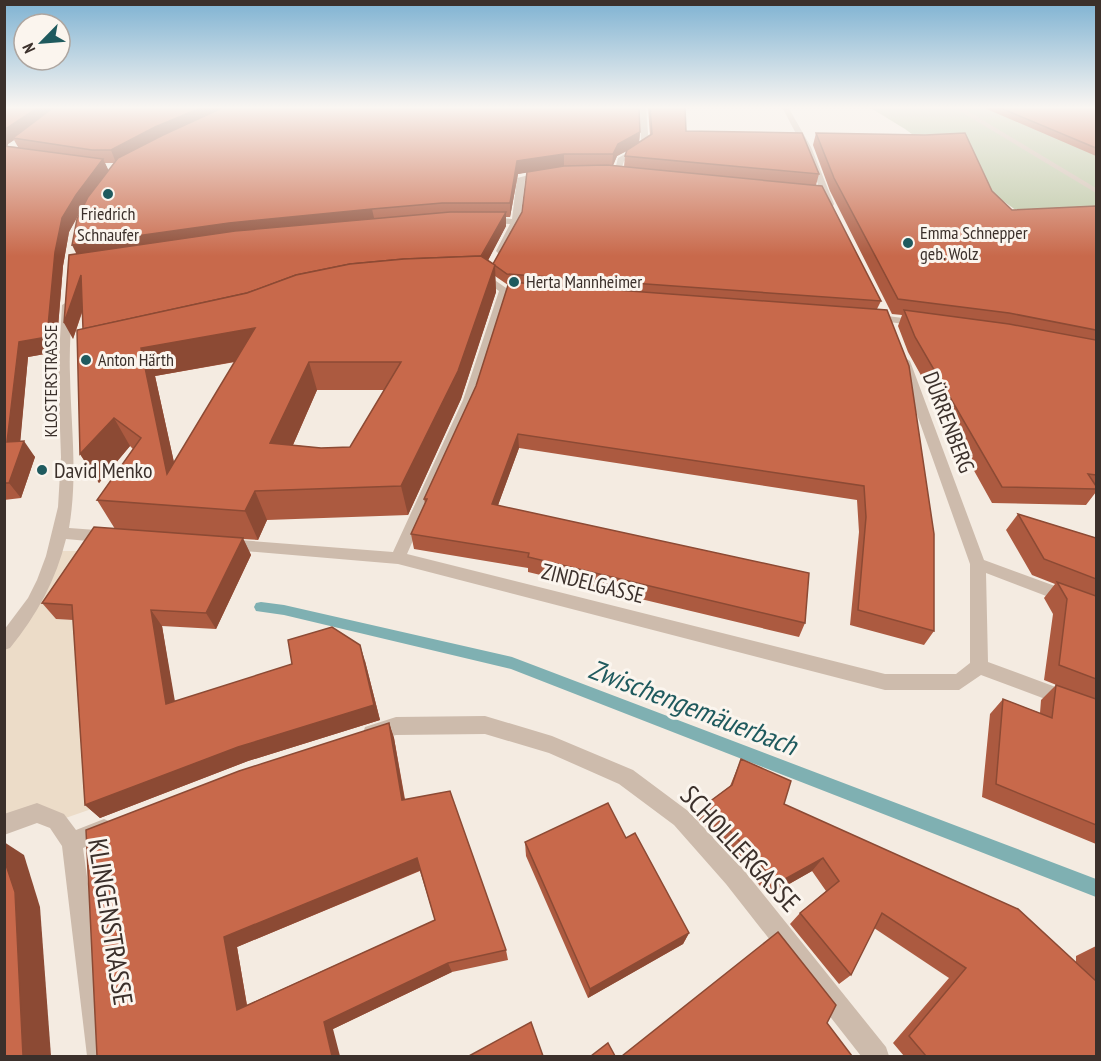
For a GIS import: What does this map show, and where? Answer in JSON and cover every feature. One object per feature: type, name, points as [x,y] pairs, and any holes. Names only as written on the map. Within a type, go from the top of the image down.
[{"type":"street","points":[[605,170],[621,172],[621,160],[627,157]]},
{"type":"street","points":[[811,157],[824,192],[836,215]]},
{"type":"street","points":[[1039,157],[1096,191]]},
{"type":"street","points":[[496,259],[516,222],[521,178],[556,172]]},
{"type":"street","points":[[812,191],[824,192]]},
{"type":"street","points":[[482,221],[516,222]]},
{"type":"street","points":[[398,558],[469,400],[509,290],[484,275]]},
{"type":"street","name":"KLOSTERSTRASSE","points":[[4,644],[14,633],[36,598],[50,569],[61,533],[68,458],[68,289]]},
{"type":"street","points":[[865,317],[933,325]]},
{"type":"street","name":"DÜRRENBERG","points":[[900,352],[944,466],[978,564],[979,666]]},
{"type":"street","points":[[61,533],[131,538]]},
{"type":"street","name":"ZINDELGASSE","points":[[212,544],[398,558],[885,682],[959,682],[979,666]]},
{"type":"street","points":[[978,564],[1096,608]]},
{"type":"street","points":[[979,666],[1096,710]]},
{"type":"street","name":"SCHOLLERGASSE","points":[[351,740],[396,726],[485,725],[552,745],[626,777],[681,818],[734,876],[877,1056]]},
{"type":"street","name":"KLINGENSTRASSE","points":[[4,825],[37,813],[57,821],[72,842],[100,1056]]},
{"type":"street","points":[[72,842],[128,820]]},
{"type":"green space","points":[[943,157],[1096,157],[1096,269]]},
{"type":"shaded area","points":[[57,551],[100,551],[56,619],[85,621],[100,806],[57,821],[5,825],[4,644]]},
{"type":"building","points":[[4,157],[84,157],[103,159],[62,218],[55,252],[47,337],[19,342],[7,442],[24,441],[9,483],[4,483]]},
{"type":"building","points":[[547,157],[517,161],[510,203],[442,203],[372,209],[229,223],[72,245],[77,219],[88,197],[118,158]]},
{"type":"building","points":[[631,157],[812,157],[819,174]]},
{"type":"building","points":[[825,157],[976,157],[992,191],[1012,210],[1096,206],[1096,330],[1009,313],[898,299],[834,178]]},
{"type":"building","points":[[607,165],[822,186],[881,301],[507,274],[493,264],[522,212],[527,172],[564,166]]},
{"type":"building","points":[[450,212],[506,212],[481,256],[350,264],[296,275],[247,293],[83,329],[81,275],[64,323],[69,255],[235,231]]},
{"type":"building","points":[[481,256],[495,265],[458,371],[401,486],[255,491],[245,511],[97,500],[141,438],[114,418],[80,454],[77,330],[247,293],[296,275],[350,264]],"holes":[[[255,328],[167,474],[141,348]],[[309,362],[401,362],[350,447],[321,448],[270,443]]]},
{"type":"building","points":[[509,282],[887,310],[909,366],[934,534],[934,631],[858,610],[866,517],[864,486],[518,434],[492,504],[809,573],[805,623],[528,557],[529,553],[411,534],[427,499],[424,499],[476,386]]},
{"type":"building","points":[[904,310],[1009,324],[1096,340],[1096,475],[1088,474],[1096,489],[1002,487],[915,337]]},
{"type":"building","points":[[1018,514],[1096,538],[1096,579],[1044,559]]},
{"type":"building","points":[[94,527],[243,538],[206,613],[151,610],[166,704],[292,664],[288,640],[332,627],[360,645],[374,705],[238,747],[85,805],[72,605],[42,603]]},
{"type":"building","points":[[1057,582],[1096,596],[1096,679],[1059,665],[1067,599]]},
{"type":"building","points":[[1056,685],[1096,699],[1096,825],[996,784],[1003,699],[1052,718]]},
{"type":"building","points":[[389,723],[402,800],[450,791],[506,950],[448,963],[324,1022],[332,1056],[97,1056],[86,830],[239,771]],"holes":[[[417,858],[435,920],[237,1010],[224,937]]]},
{"type":"building","points":[[741,759],[791,781],[784,804],[1018,909],[1096,981],[1096,1056],[926,1056],[909,1036],[966,968],[882,913],[851,975],[800,913],[839,881],[823,858],[776,884],[751,853],[705,805],[732,785]]},
{"type":"building","points":[[608,803],[626,838],[635,833],[689,933],[590,989],[525,842]]},
{"type":"building","points":[[4,859],[15,892],[23,1056],[4,1056]]},
{"type":"building","points":[[778,932],[836,1005],[827,1023],[852,1056],[622,1056]]},
{"type":"building","points":[[531,1022],[543,1056],[469,1056]]},
{"type":"building","points":[[608,1043],[615,1056],[591,1056]]},
{"type":"waterway","name":"Zwischengemäuerbach","points":[[261,607],[284,610],[512,663],[1096,888]]},
{"type":"place","name":"Friedrich Schnaufer","points":[[108,194]]},
{"type":"place","name":"Emma Schnepper geb. Wolz","points":[[908,243]]},
{"type":"place","name":"Herta Mannheimer","points":[[514,282]]},
{"type":"place","name":"Anton Härth","points":[[86,360]]},
{"type":"place","name":"David Menko","points":[[42,470]]}]
